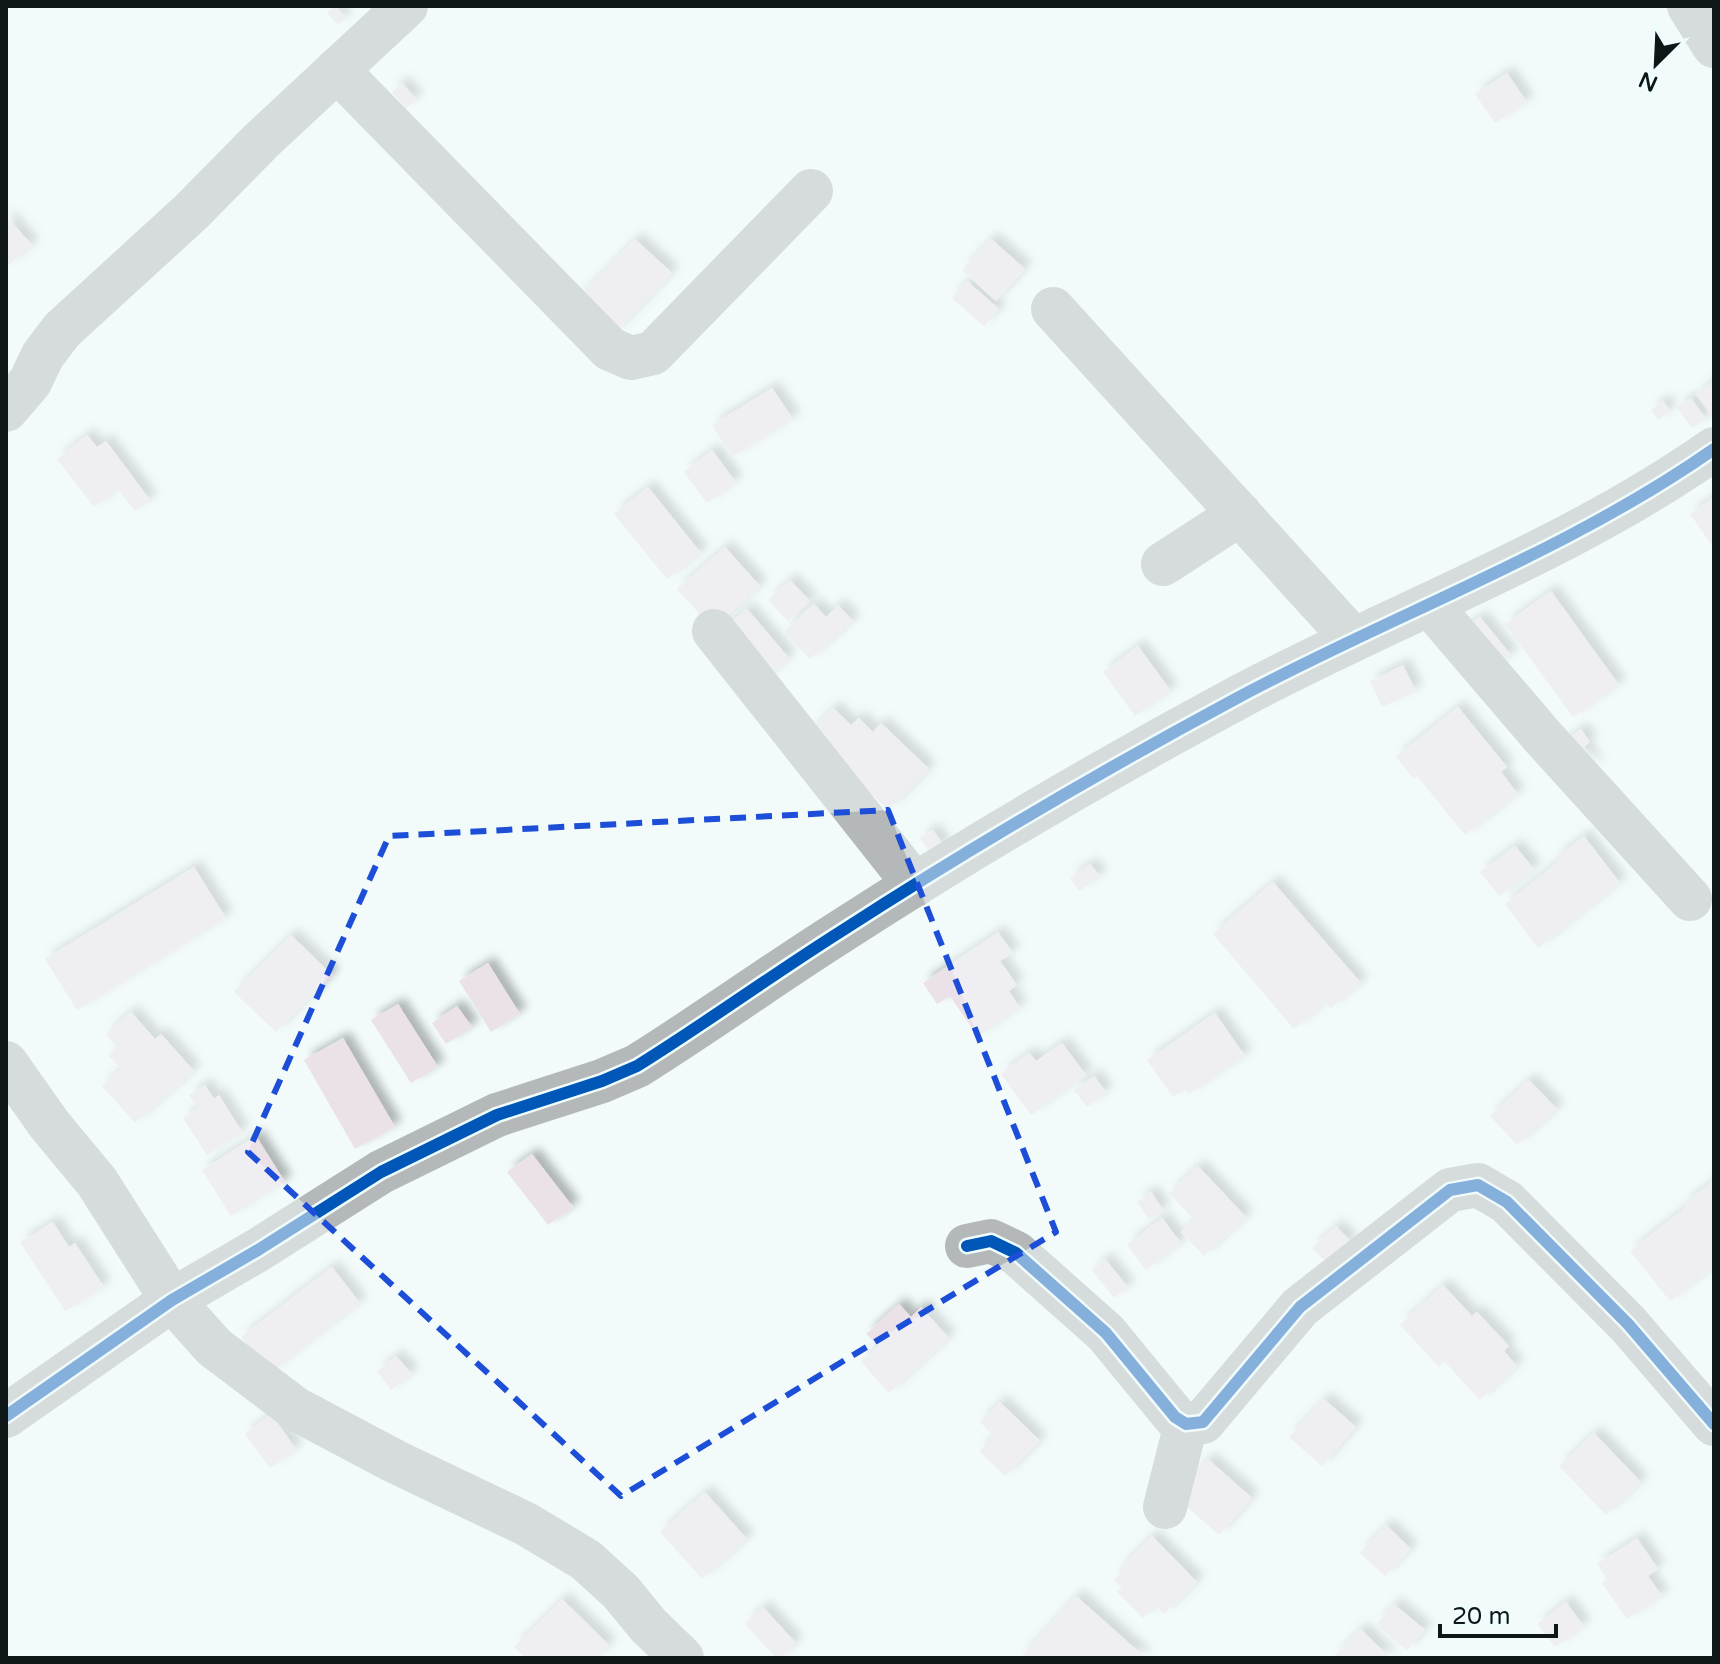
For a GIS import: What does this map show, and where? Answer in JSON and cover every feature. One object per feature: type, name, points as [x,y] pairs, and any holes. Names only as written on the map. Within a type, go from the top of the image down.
[{"type":"street","points":[[8,405],[30,382],[43,355],[62,330],[191,212],[261,141],[406,6]]},
{"type":"street","points":[[1689,6],[1714,46]]},
{"type":"street","points":[[337,70],[610,349],[631,358],[653,353],[811,191]]},
{"type":"street","points":[[1053,309],[1353,639]]},
{"type":"street","points":[[6,1416],[172,1300],[381,1172],[497,1115],[637,1066],[915,885],[1103,770],[1353,639],[1430,605],[1653,490],[1714,449]]},
{"type":"street","points":[[1163,564],[1240,514]]},
{"type":"street","points":[[1430,605],[1542,736],[1690,899]]},
{"type":"street","points":[[714,631],[915,885]]},
{"type":"street","points":[[6,1063],[49,1124],[97,1182],[172,1300],[214,1347],[296,1409],[394,1461],[514,1518],[586,1560],[621,1592],[648,1625],[682,1658]]},
{"type":"street","points":[[967,1246],[991,1241],[1016,1253],[1106,1333],[1175,1417],[1186,1424],[1203,1422],[1300,1307],[1450,1190],[1478,1185],[1507,1202],[1617,1313],[1714,1424]]},
{"type":"street","points":[[1165,1507],[1186,1424]]},
{"type":"highlighted area","points":[[888,810],[1056,1232],[621,1496],[248,1152],[389,836]]},
{"type":"building","points":[[334,6],[345,18],[338,25],[327,13]]},
{"type":"building","points":[[1507,73],[1527,102],[1495,123],[1475,94]]},
{"type":"building","points":[[402,83],[416,99],[406,108],[392,92]]},
{"type":"building","points":[[6,216],[32,245],[6,267]]},
{"type":"building","points":[[635,239],[672,273],[614,333],[578,298]]},
{"type":"building","points":[[991,239],[1025,269],[996,301],[962,270]]},
{"type":"building","points":[[967,281],[999,309],[984,326],[952,298]]},
{"type":"building","points":[[1714,381],[1714,419],[1696,394]]},
{"type":"building","points":[[772,388],[793,419],[732,457],[712,425]]},
{"type":"building","points":[[1691,398],[1706,419],[1692,428],[1677,407]]},
{"type":"building","points":[[1663,401],[1670,411],[1658,420],[1651,410]]},
{"type":"building","points":[[87,435],[97,447],[106,441],[150,500],[135,511],[118,489],[94,507],[57,459]]},
{"type":"building","points":[[712,450],[736,482],[707,503],[684,472]]},
{"type":"building","points":[[648,487],[701,553],[667,579],[614,514]]},
{"type":"building","points":[[1714,497],[1714,548],[1690,514]]},
{"type":"building","points":[[725,547],[760,586],[713,629],[677,589]]},
{"type":"building","points":[[790,580],[810,601],[788,621],[768,600]]},
{"type":"building","points":[[1551,591],[1619,685],[1573,717],[1505,624]]},
{"type":"building","points":[[814,604],[826,617],[838,605],[853,621],[810,659],[784,632]]},
{"type":"building","points":[[747,609],[789,658],[755,688],[712,638]]},
{"type":"building","points":[[1480,617],[1511,655],[1485,675],[1454,637]]},
{"type":"building","points":[[1138,646],[1171,691],[1135,716],[1103,672]]},
{"type":"building","points":[[1403,665],[1416,691],[1382,707],[1370,681]]},
{"type":"building","points":[[1458,707],[1507,767],[1501,772],[1518,794],[1465,835],[1417,776],[1414,779],[1396,757]]},
{"type":"building","points":[[833,708],[851,725],[859,718],[873,732],[881,723],[929,769],[888,810],[809,733]]},
{"type":"building","points":[[1581,729],[1590,742],[1584,747],[1599,769],[1558,746]]},
{"type":"building","points":[[933,830],[944,846],[932,855],[920,838]]},
{"type":"building","points":[[1584,836],[1620,883],[1538,948],[1505,904],[1559,861],[1556,857]]},
{"type":"building","points":[[1515,846],[1534,869],[1499,896],[1480,872]]},
{"type":"building","points":[[1090,864],[1100,876],[1079,891],[1070,878]]},
{"type":"building","points":[[194,867],[226,918],[77,1010],[45,959]]},
{"type":"building","points":[[1273,882],[1361,983],[1331,1008],[1326,1002],[1294,1029],[1213,934]]},
{"type":"building","points":[[998,932],[1013,953],[1000,961],[1017,985],[1009,991],[1020,1008],[978,1037],[950,996],[937,1004],[923,983]]},
{"type":"building","points":[[291,935],[332,975],[276,1032],[234,992]]},
{"type":"building","points":[[488,963],[520,1014],[491,1032],[459,981]]},
{"type":"building","points":[[398,1004],[438,1067],[411,1083],[371,1020]]},
{"type":"building","points":[[457,1006],[472,1027],[446,1044],[432,1023]]},
{"type":"building","points":[[131,1012],[155,1039],[161,1034],[194,1071],[135,1123],[102,1086],[121,1069],[108,1055],[117,1047],[106,1034]]},
{"type":"building","points":[[1215,1013],[1245,1056],[1189,1094],[1185,1089],[1173,1097],[1147,1060]]},
{"type":"building","points":[[343,1038],[395,1127],[355,1149],[304,1060]]},
{"type":"building","points":[[1062,1043],[1086,1075],[1031,1115],[1001,1074],[1029,1053],[1036,1061]]},
{"type":"building","points":[[1094,1076],[1106,1092],[1087,1107],[1074,1090]]},
{"type":"building","points":[[1529,1080],[1557,1109],[1517,1145],[1490,1116]]},
{"type":"building","points":[[205,1085],[214,1099],[219,1095],[242,1132],[207,1155],[183,1118],[198,1108],[189,1095]]},
{"type":"building","points":[[256,1136],[285,1182],[231,1216],[202,1170]]},
{"type":"building","points":[[532,1154],[573,1207],[548,1225],[507,1172]]},
{"type":"building","points":[[1198,1166],[1246,1217],[1204,1256],[1181,1232],[1194,1220],[1169,1193]]},
{"type":"building","points":[[1714,1180],[1714,1267],[1670,1301],[1630,1251],[1686,1207],[1684,1204]]},
{"type":"building","points":[[1151,1192],[1163,1210],[1149,1220],[1137,1202]]},
{"type":"building","points":[[1162,1218],[1181,1243],[1146,1270],[1127,1245]]},
{"type":"building","points":[[53,1222],[69,1247],[75,1243],[104,1287],[65,1311],[20,1242]]},
{"type":"building","points":[[1336,1226],[1351,1242],[1328,1264],[1312,1248]]},
{"type":"building","points":[[1105,1259],[1128,1287],[1114,1298],[1092,1270]]},
{"type":"building","points":[[332,1267],[360,1303],[269,1373],[241,1337]]},
{"type":"building","points":[[1443,1285],[1472,1316],[1477,1312],[1509,1346],[1504,1351],[1517,1366],[1480,1400],[1444,1361],[1439,1367],[1400,1325]]},
{"type":"building","points":[[899,1304],[911,1317],[921,1307],[949,1338],[889,1393],[861,1362],[879,1346],[866,1334]]},
{"type":"building","points":[[396,1356],[412,1374],[391,1390],[377,1371]]},
{"type":"building","points":[[1324,1399],[1356,1427],[1322,1466],[1289,1437]]},
{"type":"building","points":[[1000,1402],[1040,1441],[1005,1476],[979,1451],[994,1436],[980,1422]]},
{"type":"building","points":[[271,1414],[296,1449],[270,1468],[245,1434]]},
{"type":"building","points":[[1594,1433],[1641,1482],[1606,1515],[1559,1466]]},
{"type":"building","points":[[1208,1459],[1252,1498],[1219,1535],[1175,1496]]},
{"type":"building","points":[[705,1492],[747,1539],[702,1579],[660,1532]]},
{"type":"building","points":[[1386,1525],[1411,1549],[1385,1576],[1360,1553]]},
{"type":"building","points":[[1152,1536],[1197,1582],[1164,1614],[1156,1605],[1143,1618],[1117,1592],[1122,1587],[1114,1580],[1122,1572],[1119,1569]]},
{"type":"building","points":[[1637,1538],[1658,1569],[1648,1576],[1662,1596],[1627,1619],[1602,1583],[1607,1579],[1597,1564]]},
{"type":"building","points":[[1076,1596],[1146,1658],[1020,1658]]},
{"type":"building","points":[[562,1599],[609,1645],[596,1658],[526,1658],[514,1647]]},
{"type":"building","points":[[1566,1602],[1584,1626],[1555,1647],[1537,1624]]},
{"type":"building","points":[[1394,1604],[1425,1630],[1407,1650],[1376,1625]]},
{"type":"building","points":[[763,1607],[796,1643],[780,1658],[776,1658],[745,1624]]},
{"type":"building","points":[[1361,1629],[1390,1658],[1333,1658]]},
{"type":"cycle path","points":[[6,1416],[172,1300],[381,1172],[497,1115],[602,1081],[637,1066],[889,901],[1087,781],[1298,666],[1541,551],[1658,486],[1714,449]]},
{"type":"cycle path","points":[[967,1246],[991,1241],[1016,1253],[1106,1333],[1175,1417],[1186,1424],[1203,1422],[1300,1307],[1450,1190],[1478,1185],[1507,1202],[1628,1324],[1714,1424]]}]
